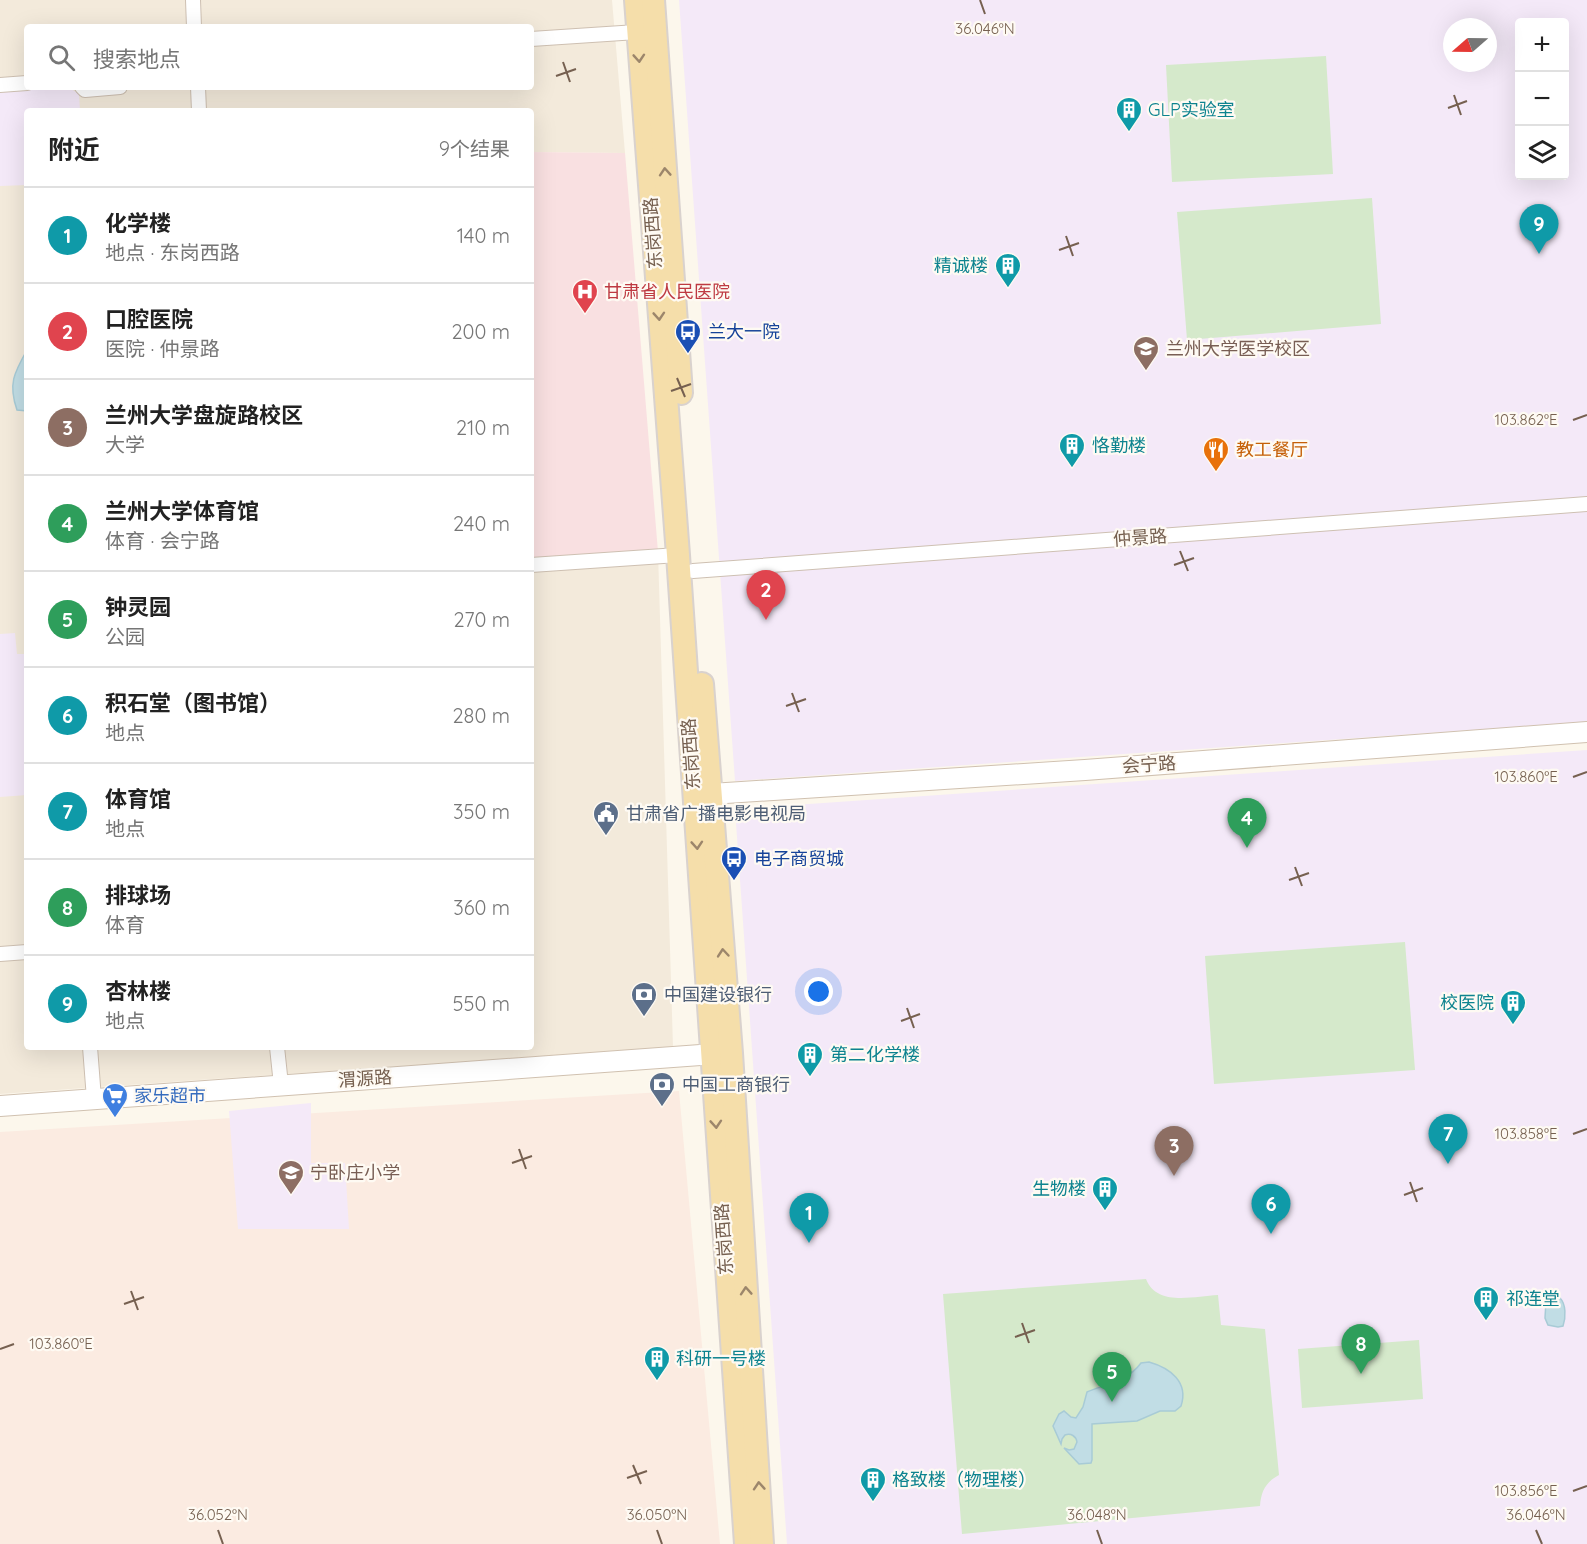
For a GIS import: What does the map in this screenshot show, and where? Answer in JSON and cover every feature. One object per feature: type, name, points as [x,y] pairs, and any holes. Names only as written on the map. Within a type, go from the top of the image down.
[{"type":"main road","name":"东岗西路","points":[[636,0],[686,563],[711,794],[721,1054],[746,1544]]},
{"type":"main road","name":"东岗西路","points":[[653,0],[686,563],[721,1054],[762,1544]]},
{"type":"street","points":[[193,0],[194,24]]},
{"type":"street","points":[[534,39],[638,32]]},
{"type":"street","points":[[0,85],[24,84]]},
{"type":"street","points":[[198,90],[199,108]]},
{"type":"street","name":"仲景路","points":[[534,565],[686,563],[1587,504]]},
{"type":"street","name":"会宁路","points":[[711,794],[1096,769],[1587,732]]},
{"type":"street","points":[[0,954],[24,952]]},
{"type":"street","points":[[90,1050],[93,1099]]},
{"type":"street","points":[[277,1050],[281,1085]]},
{"type":"street","name":"渭源路","points":[[0,1106],[721,1054]]},
{"type":"shaded area","points":[[0,0],[612,0],[625,153],[534,152],[534,108],[24,108],[24,1050],[534,1050],[534,559],[658,552],[673,1047],[0,1094]]},
{"type":"shaded area","name":"兰州大学医学校区","points":[[679,0],[1587,0],[1587,722],[735,781]]},
{"type":"shaded area","points":[[0,89],[73,90],[79,94],[80,108],[24,108],[24,185],[0,186]]},
{"type":"shaded area","name":"甘肃省人民医院","points":[[534,152],[625,153],[658,552],[534,559]]},
{"type":"shaded area","points":[[15,633],[17,654],[24,654],[24,795],[0,797],[0,634]]},
{"type":"shaded area","points":[[1587,750],[1587,1544],[787,1544],[735,809]]},
{"type":"shaded area","points":[[679,1091],[720,1544],[0,1544],[0,1132]]},
{"type":"shaded area","name":"宁卧庄小学","points":[[311,1103],[311,1163],[345,1163],[349,1229],[238,1229],[229,1111]]},
{"type":"green space","points":[[1326,56],[1333,174],[1172,182],[1166,65]]},
{"type":"green space","points":[[1372,198],[1381,324],[1187,340],[1177,212]]},
{"type":"green space","points":[[1405,942],[1415,1070],[1214,1084],[1205,956]]},
{"type":"green space","points":[[1146,1279],[1151,1288],[1167,1297],[1188,1298],[1218,1295],[1221,1325],[1265,1329],[1279,1475],[1265,1488],[1260,1506],[962,1534],[943,1294]]},
{"type":"green space","points":[[1419,1340],[1423,1399],[1302,1408],[1298,1349]]},
{"type":"water","points":[[24,356],[24,411],[17,410],[13,393],[14,379]]},
{"type":"water","points":[[1560,1298],[1565,1311],[1563,1326],[1558,1327],[1548,1325],[1545,1318],[1546,1301]]},
{"type":"water","points":[[1149,1362],[1164,1368],[1176,1377],[1182,1390],[1181,1406],[1175,1411],[1160,1411],[1137,1421],[1092,1424],[1092,1460],[1091,1463],[1079,1464],[1064,1448],[1074,1449],[1076,1438],[1065,1435],[1061,1444],[1053,1426],[1059,1414],[1064,1411],[1076,1418],[1083,1407],[1087,1392],[1123,1378],[1141,1363]]},
{"type":"place","name":"GLP实验室","points":[[1129,133]]},
{"type":"place","name":"杏林楼","points":[[1539,254]]},
{"type":"place","name":"精诚楼","points":[[1008,289]]},
{"type":"place","name":"甘肃省人民医院","points":[[585,315]]},
{"type":"place","name":"兰大一院","points":[[688,355]]},
{"type":"place","name":"兰州大学医学校区","points":[[1146,372]]},
{"type":"place","name":"恪勤楼","points":[[1072,469]]},
{"type":"place","name":"教工餐厅","points":[[1216,473]]},
{"type":"place","name":"口腔医院","points":[[766,620]]},
{"type":"place","name":"甘肃省广播电影电视局","points":[[606,837]]},
{"type":"place","name":"兰州大学体育馆","points":[[1247,848]]},
{"type":"place","name":"电子商贸城","points":[[734,882]]},
{"type":"place","name":"中国建设银行","points":[[644,1018]]},
{"type":"place","name":"校医院","points":[[1513,1026]]},
{"type":"place","name":"第二化学楼","points":[[810,1078]]},
{"type":"place","name":"中国工商银行","points":[[662,1108]]},
{"type":"place","name":"家乐超市","points":[[115,1119]]},
{"type":"place","name":"体育馆","points":[[1448,1164]]},
{"type":"place","name":"兰州大学盘旋路校区","points":[[1174,1176]]},
{"type":"place","name":"宁卧庄小学","points":[[291,1196]]},
{"type":"place","name":"生物楼","points":[[1105,1212]]},
{"type":"place","name":"积石堂（图书馆）","points":[[1271,1234]]},
{"type":"place","name":"化学楼","points":[[809,1243]]},
{"type":"place","name":"祁连堂","points":[[1486,1322]]},
{"type":"place","name":"排球场","points":[[1361,1374]]},
{"type":"place","name":"科研一号楼","points":[[657,1382]]},
{"type":"place","name":"钟灵园","points":[[1112,1402]]},
{"type":"place","name":"格致楼（物理楼）","points":[[873,1503]]}]
